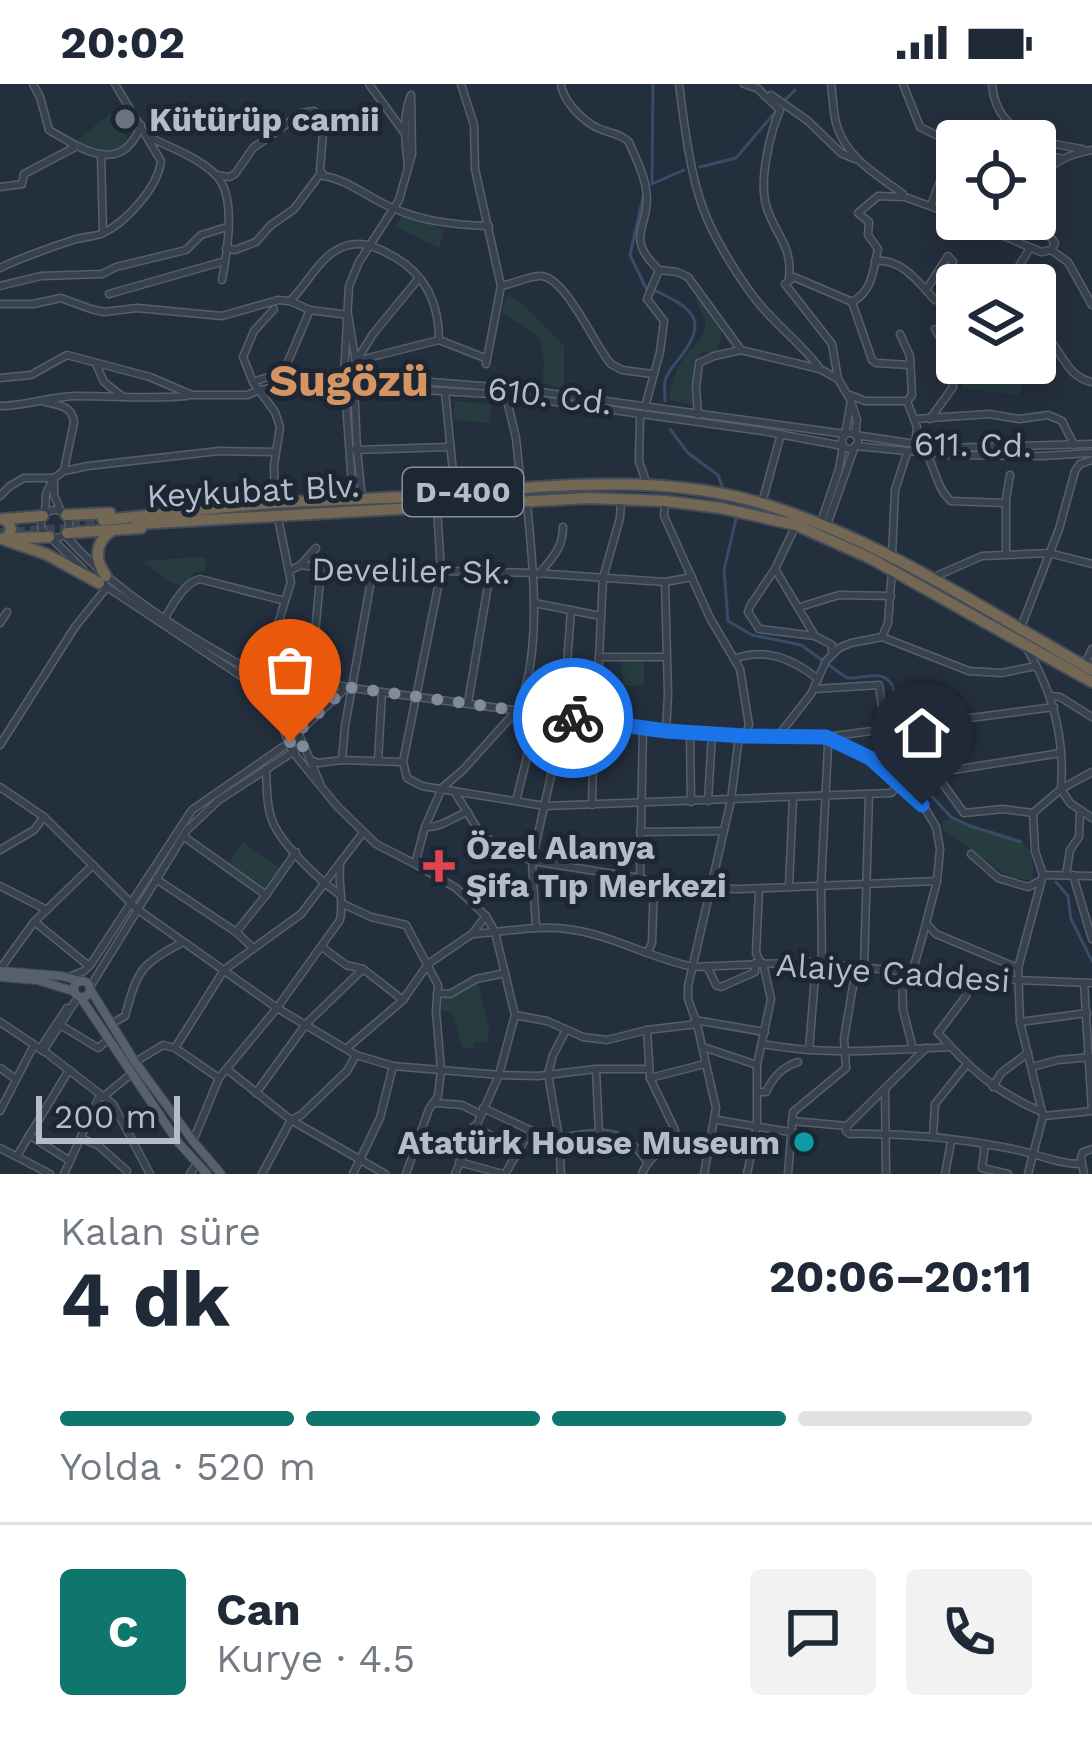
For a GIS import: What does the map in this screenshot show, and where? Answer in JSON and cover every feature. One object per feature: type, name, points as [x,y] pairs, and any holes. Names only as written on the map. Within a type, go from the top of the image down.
[{"type":"highway","name":"Keykubat Blv.","points":[[276,509],[521,487],[648,486],[762,503],[822,525]]},
{"type":"highway","name":"Keykubat Blv.","points":[[276,509],[526,500],[665,501],[721,508],[800,527],[832,541]]},
{"type":"highway","points":[[66,534],[230,503],[276,509]]},
{"type":"highway","points":[[65,514],[100,525],[262,522],[276,509]]},
{"type":"highway","points":[[1,519],[44,515]]},
{"type":"highway","points":[[1,519],[11,529],[1,539]]},
{"type":"highway","points":[[100,525],[104,537],[97,552],[104,582]]},
{"type":"highway","name":"D-400","points":[[822,525],[1092,682]]},
{"type":"highway","points":[[1,539],[50,538]]},
{"type":"highway","points":[[1,539],[104,582]]},
{"type":"highway","name":"D-400","points":[[832,541],[931,578],[1088,668]]},
{"type":"main road","points":[[0,972],[77,995],[88,995],[87,986]]},
{"type":"main road","points":[[0,972],[62,976],[87,986],[136,1062],[221,1174]]},
{"type":"main road","points":[[87,986],[76,983],[77,995],[178,1142],[207,1174]]},
{"type":"street","points":[[33,84],[49,130],[88,154],[131,146],[141,124]]},
{"type":"street","points":[[2,266],[103,233],[124,218],[154,184],[162,166],[115,84]]},
{"type":"street","points":[[369,84],[404,123]]},
{"type":"street","points":[[358,499],[350,385],[344,375],[349,286],[404,190],[408,168],[404,123],[415,84]]},
{"type":"street","points":[[356,361],[439,340],[485,361],[501,286],[476,169],[474,125],[460,84]]},
{"type":"street","points":[[561,84],[562,95],[590,124],[625,136],[646,187],[639,245],[646,258],[659,270],[688,278],[741,350]]},
{"type":"street","points":[[679,84],[704,212],[760,305],[820,369]]},
{"type":"street","points":[[744,84],[788,105],[842,153],[859,160]]},
{"type":"street","points":[[831,84],[836,123],[845,146],[905,196],[936,207]]},
{"type":"street","points":[[903,84],[920,127],[936,135]]},
{"type":"street","points":[[992,84],[1001,115],[1034,141],[1091,150]]},
{"type":"street","points":[[758,89],[780,110],[763,184],[767,209],[790,257],[784,284],[834,349],[838,379],[856,419],[850,434],[842,438],[839,469],[822,525],[832,541]]},
{"type":"street","points":[[145,135],[224,177],[236,174],[253,148],[302,113],[320,115],[321,173],[294,209],[256,242],[231,251],[226,248]]},
{"type":"street","points":[[0,187],[22,184],[24,173],[77,146]]},
{"type":"street","points":[[1056,158],[1091,150]]},
{"type":"street","points":[[101,154],[103,233]]},
{"type":"street","points":[[1051,250],[1055,243],[1036,214],[1035,200],[1045,171],[1060,158]]},
{"type":"street","points":[[321,173],[394,208],[442,224],[489,226]]},
{"type":"street","points":[[216,176],[229,203],[222,280]]},
{"type":"street","points":[[931,205],[936,192]]},
{"type":"street","points":[[853,302],[868,289],[878,249],[868,235],[869,222],[858,213],[878,196],[905,196]]},
{"type":"street","points":[[0,286],[41,276],[102,274],[186,250],[201,235],[226,227]]},
{"type":"street","points":[[1011,240],[1041,252],[1051,250],[1068,262],[1092,305]]},
{"type":"street","points":[[290,301],[332,252],[353,244],[371,244],[411,265],[420,277],[439,340]]},
{"type":"street","points":[[926,290],[948,256],[956,280],[976,272],[1004,285],[1030,248]]},
{"type":"street","points":[[109,294],[225,261]]},
{"type":"street","points":[[875,261],[889,261],[920,279],[936,300]]},
{"type":"street","points":[[648,486],[639,461],[640,415],[664,321],[650,304],[650,289],[659,270]]},
{"type":"street","points":[[356,361],[420,277]]},
{"type":"street","points":[[501,286],[550,278],[567,295],[611,364],[654,374]]},
{"type":"street","points":[[789,278],[853,302],[876,363],[910,365]]},
{"type":"street","points":[[0,304],[61,298],[104,311],[137,308],[222,316],[278,300],[348,315]]},
{"type":"street","points":[[265,695],[291,582],[273,481],[280,427],[243,357],[254,331],[274,309]]},
{"type":"street","points":[[281,378],[310,310]]},
{"type":"street","points":[[348,315],[358,375],[350,385]]},
{"type":"street","points":[[930,419],[953,386],[949,353],[935,329]]},
{"type":"street","points":[[900,334],[910,356],[912,395],[907,401]]},
{"type":"street","points":[[1056,347],[1070,371],[1092,382]]},
{"type":"street","points":[[698,415],[699,363],[714,356],[741,350],[820,369],[838,379]]},
{"type":"street","points":[[0,378],[31,375],[67,356],[150,377],[192,395]]},
{"type":"street","points":[[96,364],[110,388],[126,399]]},
{"type":"street","name":"610. Cd.","points":[[256,386],[281,378],[358,375],[554,392],[850,434]]},
{"type":"street","name":"610. Cd.","points":[[256,386],[350,385],[506,395],[843,446]]},
{"type":"street","points":[[0,406],[75,396],[247,395],[256,386]]},
{"type":"street","points":[[445,391],[455,493]]},
{"type":"street","points":[[506,395],[521,487]]},
{"type":"street","points":[[849,398],[907,401]]},
{"type":"street","points":[[907,401],[918,432],[915,446]]},
{"type":"street","points":[[41,402],[66,407],[73,415],[64,471]]},
{"type":"street","points":[[915,419],[1048,415],[1062,421],[1075,449]]},
{"type":"street","points":[[762,503],[781,434]]},
{"type":"street","points":[[822,525],[858,442],[850,434]]},
{"type":"street","name":"611. Cd.","points":[[850,434],[943,448],[1075,449],[1092,457]]},
{"type":"street","name":"611. Cd.","points":[[855,446],[927,454],[1075,449],[1092,443]]},
{"type":"street","points":[[843,446],[855,446]]},
{"type":"street","points":[[354,450],[450,447]]},
{"type":"street","points":[[275,452],[202,453],[64,471],[48,487],[41,528],[104,582],[255,686],[274,706],[291,747],[362,834],[456,888],[486,916],[495,932],[515,1015],[499,1075],[455,1174]]},
{"type":"street","points":[[882,637],[888,627],[891,596],[895,490],[908,453]]},
{"type":"street","points":[[927,454],[940,488],[951,501],[1006,502]]},
{"type":"street","points":[[1019,630],[1059,529],[1075,471],[1092,457]]},
{"type":"street","points":[[1006,555],[1010,475]]},
{"type":"street","points":[[0,496],[25,478],[54,478]]},
{"type":"street","points":[[50,538],[66,534],[70,526],[54,495],[54,478]]},
{"type":"street","points":[[536,928],[532,861],[569,718],[598,678],[603,578],[621,499]]},
{"type":"street","points":[[415,864],[424,827],[442,788],[522,700],[530,668],[537,574],[526,500]]},
{"type":"street","points":[[665,501],[664,516],[710,618],[740,669],[749,725],[742,736],[688,999],[716,1108],[705,1174]]},
{"type":"street","points":[[437,506],[441,572],[403,762],[407,778],[422,786],[545,806],[891,793],[901,783]]},
{"type":"street","points":[[44,515],[52,510],[65,514]]},
{"type":"street","points":[[822,525],[800,527],[748,612],[759,629],[815,636],[832,645],[829,658]]},
{"type":"street","points":[[537,574],[559,550],[563,527]]},
{"type":"street","points":[[66,534],[104,582],[268,681],[325,791]]},
{"type":"street","points":[[301,565],[316,548]]},
{"type":"street","points":[[931,578],[972,559],[1006,555],[1049,553],[1092,564]]},
{"type":"street","name":"Develiler Sk.","points":[[289,571],[301,565],[665,582],[692,577]]},
{"type":"street","points":[[311,678],[321,568]]},
{"type":"street","points":[[342,760],[349,687],[373,568]]},
{"type":"street","points":[[776,569],[815,636]]},
{"type":"street","points":[[468,703],[490,573]]},
{"type":"street","points":[[165,617],[180,594],[200,579],[285,602]]},
{"type":"street","points":[[891,596],[908,579]]},
{"type":"street","points":[[0,746],[104,582]]},
{"type":"street","points":[[665,582],[666,731]]},
{"type":"street","points":[[800,608],[838,595],[891,596]]},
{"type":"street","points":[[534,603],[601,616]]},
{"type":"street","points":[[567,664],[571,610]]},
{"type":"street","points":[[0,623],[7,612]]},
{"type":"street","points":[[778,736],[814,688],[829,658],[851,643],[882,637],[969,671],[1001,673],[1037,666]]},
{"type":"street","points":[[1024,644],[1054,707],[1061,789],[1079,812],[1092,818]]},
{"type":"street","points":[[1088,668],[1092,649]]},
{"type":"street","points":[[734,659],[751,653],[796,661],[819,675]]},
{"type":"street","points":[[599,657],[666,657]]},
{"type":"street","points":[[255,686],[286,674],[569,718],[742,736],[826,737],[884,725],[902,727],[1054,707]]},
{"type":"street","points":[[814,688],[879,685],[884,725]]},
{"type":"street","points":[[62,976],[75,976],[89,966],[201,815],[301,739],[349,687]]},
{"type":"street","points":[[378,760],[382,692]]},
{"type":"street","points":[[1051,696],[1092,717]]},
{"type":"street","points":[[516,801],[538,713]]},
{"type":"street","points":[[592,805],[594,721]]},
{"type":"street","points":[[640,878],[643,728]]},
{"type":"street","points":[[912,731],[918,749],[964,813],[1003,808],[1033,813]]},
{"type":"street","points":[[690,732],[691,802]]},
{"type":"street","points":[[708,801],[712,734]]},
{"type":"street","points":[[842,745],[848,734]]},
{"type":"street","points":[[826,737],[870,758],[901,783],[936,827],[937,881],[912,973]]},
{"type":"street","points":[[809,1050],[819,963],[826,737]]},
{"type":"street","points":[[87,986],[192,810],[291,747]]},
{"type":"street","points":[[934,773],[1061,753]]},
{"type":"street","points":[[310,760],[403,762]]},
{"type":"street","points":[[266,769],[273,825],[342,900],[371,917],[406,925],[438,985],[438,1096],[406,1174]]},
{"type":"street","points":[[1033,813],[1061,789],[1092,772]]},
{"type":"street","points":[[0,787],[44,817],[134,906],[277,1008],[356,1054],[393,1066],[499,1075],[596,1069],[650,1073],[706,1063]]},
{"type":"street","points":[[454,791],[482,836],[532,861],[712,888],[937,881]]},
{"type":"street","points":[[788,1174],[793,1112],[846,1068],[844,1039],[860,968],[868,884],[868,794]]},
{"type":"street","points":[[789,886],[793,798]]},
{"type":"street","points":[[424,827],[442,826],[468,812]]},
{"type":"street","points":[[1079,812],[1070,875],[1092,939]]},
{"type":"street","points":[[1028,1174],[1043,1114],[1020,1022],[1017,980],[1042,877],[1034,851],[1033,813]]},
{"type":"street","points":[[0,850],[34,830],[44,817]]},
{"type":"street","points":[[640,832],[724,831]]},
{"type":"street","points":[[175,1048],[224,970],[301,914],[362,834]]},
{"type":"street","points":[[183,836],[266,895]]},
{"type":"street","points":[[236,932],[296,852]]},
{"type":"street","points":[[970,854],[998,878],[1028,887],[1042,877],[1092,876]]},
{"type":"street","points":[[0,972],[34,922],[93,865]]},
{"type":"street","points":[[193,1141],[218,1078],[277,1008],[340,920],[340,866]]},
{"type":"street","points":[[156,879],[253,948]]},
{"type":"street","points":[[647,953],[652,943],[654,882]]},
{"type":"street","points":[[0,886],[47,910]]},
{"type":"street","points":[[747,1174],[758,1126],[757,1065],[771,999],[756,953],[759,889]]},
{"type":"street","points":[[346,1049],[403,1000],[428,964],[472,934],[486,916]]},
{"type":"street","points":[[34,922],[89,966]]},
{"type":"street","points":[[926,923],[936,934],[1018,968]]},
{"type":"street","points":[[472,934],[536,928],[582,932],[694,967]]},
{"type":"street","points":[[111,1024],[125,1016],[142,968],[183,942]]},
{"type":"street","points":[[321,946],[346,965],[363,969],[403,1000]]},
{"type":"street","points":[[707,966],[716,985],[722,987],[755,972],[760,963]]},
{"type":"street","name":"Alaiye Caddesi","points":[[694,967],[819,963],[968,978],[1088,983]]},
{"type":"street","points":[[256,1093],[306,1024],[363,969]]},
{"type":"street","points":[[902,972],[903,1010],[913,1049]]},
{"type":"street","points":[[437,994],[450,994],[476,979],[506,973]]},
{"type":"street","points":[[968,978],[965,996],[938,1033],[993,1087],[1043,1114],[1092,1111],[1088,983]]},
{"type":"street","points":[[39,1048],[62,1026],[77,995]]},
{"type":"street","points":[[1,1108],[16,1078],[77,995]]},
{"type":"street","points":[[1020,1022],[1087,1013]]},
{"type":"street","points":[[515,1015],[607,1040],[696,1022],[765,1032]]},
{"type":"street","points":[[0,1022],[112,1104],[150,1174]]},
{"type":"street","points":[[62,1026],[98,1048],[108,1040]]},
{"type":"street","points":[[561,1174],[548,1074],[566,1030]]},
{"type":"street","points":[[642,1174],[648,1162],[671,1143],[675,1130],[650,1073],[647,1030]]},
{"type":"street","points":[[762,1044],[845,1051],[951,1047]]},
{"type":"street","points":[[136,1062],[163,1045],[175,1048],[218,1078]]},
{"type":"street","points":[[702,1047],[757,1065]]},
{"type":"street","points":[[786,1066],[788,1048]]},
{"type":"street","points":[[926,1048],[847,1126],[850,1134],[985,1143],[1054,1160],[1081,1161]]},
{"type":"street","points":[[993,1087],[1001,1073],[1028,1053]]},
{"type":"street","points":[[262,1174],[290,1120],[302,1115],[346,1071],[356,1054]]},
{"type":"street","points":[[1032,1067],[1091,1057]]},
{"type":"street","points":[[757,1092],[766,1092],[786,1066],[798,1062]]},
{"type":"street","points":[[933,1137],[935,1104],[967,1064]]},
{"type":"street","points":[[353,1174],[380,1118],[393,1066]]},
{"type":"street","points":[[0,1069],[16,1078]]},
{"type":"street","points":[[596,1069],[599,1133]]},
{"type":"street","points":[[17,1156],[69,1070]]},
{"type":"street","points":[[228,1070],[290,1120],[386,1174]]},
{"type":"street","points":[[64,1174],[102,1096],[131,1074]]},
{"type":"street","points":[[885,1089],[886,1174]]},
{"type":"street","points":[[432,1104],[448,1102],[482,1111],[559,1141],[599,1133],[632,1141],[648,1162]]},
{"type":"street","points":[[716,1120],[790,1132]]},
{"type":"street","points":[[792,1121],[847,1126]]},
{"type":"street","points":[[474,1126],[518,1151]]},
{"type":"street","points":[[459,1162],[504,1174],[530,1132]]},
{"type":"street","points":[[29,1135],[70,1161]]},
{"type":"street","points":[[81,1138],[99,1146],[126,1172],[142,1159]]},
{"type":"street","points":[[945,1174],[952,1141]]},
{"type":"street","points":[[985,1143],[982,1168],[1008,1174]]},
{"type":"street","points":[[0,1148],[50,1174]]},
{"type":"street","points":[[1084,1174],[1083,1152],[1092,1149]]},
{"type":"street","points":[[190,1174],[197,1162]]},
{"type":"green space","points":[[109,114],[130,142],[117,150],[88,151],[77,141]]},
{"type":"green space","points":[[403,213],[444,230],[439,248],[396,227]]},
{"type":"green space","points":[[508,296],[564,345],[564,389],[543,383],[542,346],[534,333],[502,313]]},
{"type":"green space","points":[[700,297],[723,329],[718,349],[702,352],[693,364],[694,405],[669,400],[677,368],[703,334],[705,320],[694,298]]},
{"type":"green space","points":[[963,384],[1021,384],[1020,395],[963,389]]},
{"type":"green space","points":[[455,401],[491,404],[489,423],[453,420]]},
{"type":"green space","points":[[206,559],[205,571],[195,572],[184,588],[143,561]]},
{"type":"green space","points":[[622,658],[644,658],[644,686],[623,685]]},
{"type":"green space","points":[[952,817],[1021,842],[1031,856],[1032,880],[1006,874],[951,836],[942,828],[943,821]]},
{"type":"green space","points":[[243,842],[282,870],[266,893],[227,866]]},
{"type":"green space","points":[[477,981],[489,1028],[487,1042],[474,1042],[474,1049],[462,1047],[452,1012],[437,1011],[439,995]]},
{"type":"waterway","points":[[653,84],[652,184],[684,170]]},
{"type":"waterway","points":[[785,100],[795,90]]},
{"type":"waterway","points":[[700,167],[736,158],[777,110]]},
{"type":"waterway","points":[[643,197],[630,255],[646,288]]},
{"type":"waterway","points":[[656,291],[687,309],[695,324],[690,343],[666,378],[665,401]]},
{"type":"waterway","points":[[670,429],[688,453],[718,475],[722,486]]},
{"type":"waterway","points":[[736,519],[724,570],[728,621],[752,635],[801,645],[847,678],[878,676],[889,681],[899,754],[907,769],[951,817],[1021,842]]},
{"type":"waterway","points":[[1056,882],[1068,896],[1071,919],[1092,961]]},
{"type":"tunnel","points":[[70,522],[103,520]]},
{"type":"tunnel","points":[[0,533],[75,528]]},
{"type":"way so far","points":[[290,742],[292,751],[303,747],[298,732],[347,687],[573,718]]},
{"type":"place","name":"Kütürüp camii","points":[[125,119]]},
{"type":"place","name":"Özel Alanya Şifa Tıp Merkezi","points":[[439,866]]},
{"type":"place","name":"Atatürk House Museum","points":[[804,1142]]},
{"type":"district","name":"Sugözü","points":[[349,380]]},
{"type":"route","points":[[573,718],[666,731],[826,737],[870,758],[922,805]]}]
